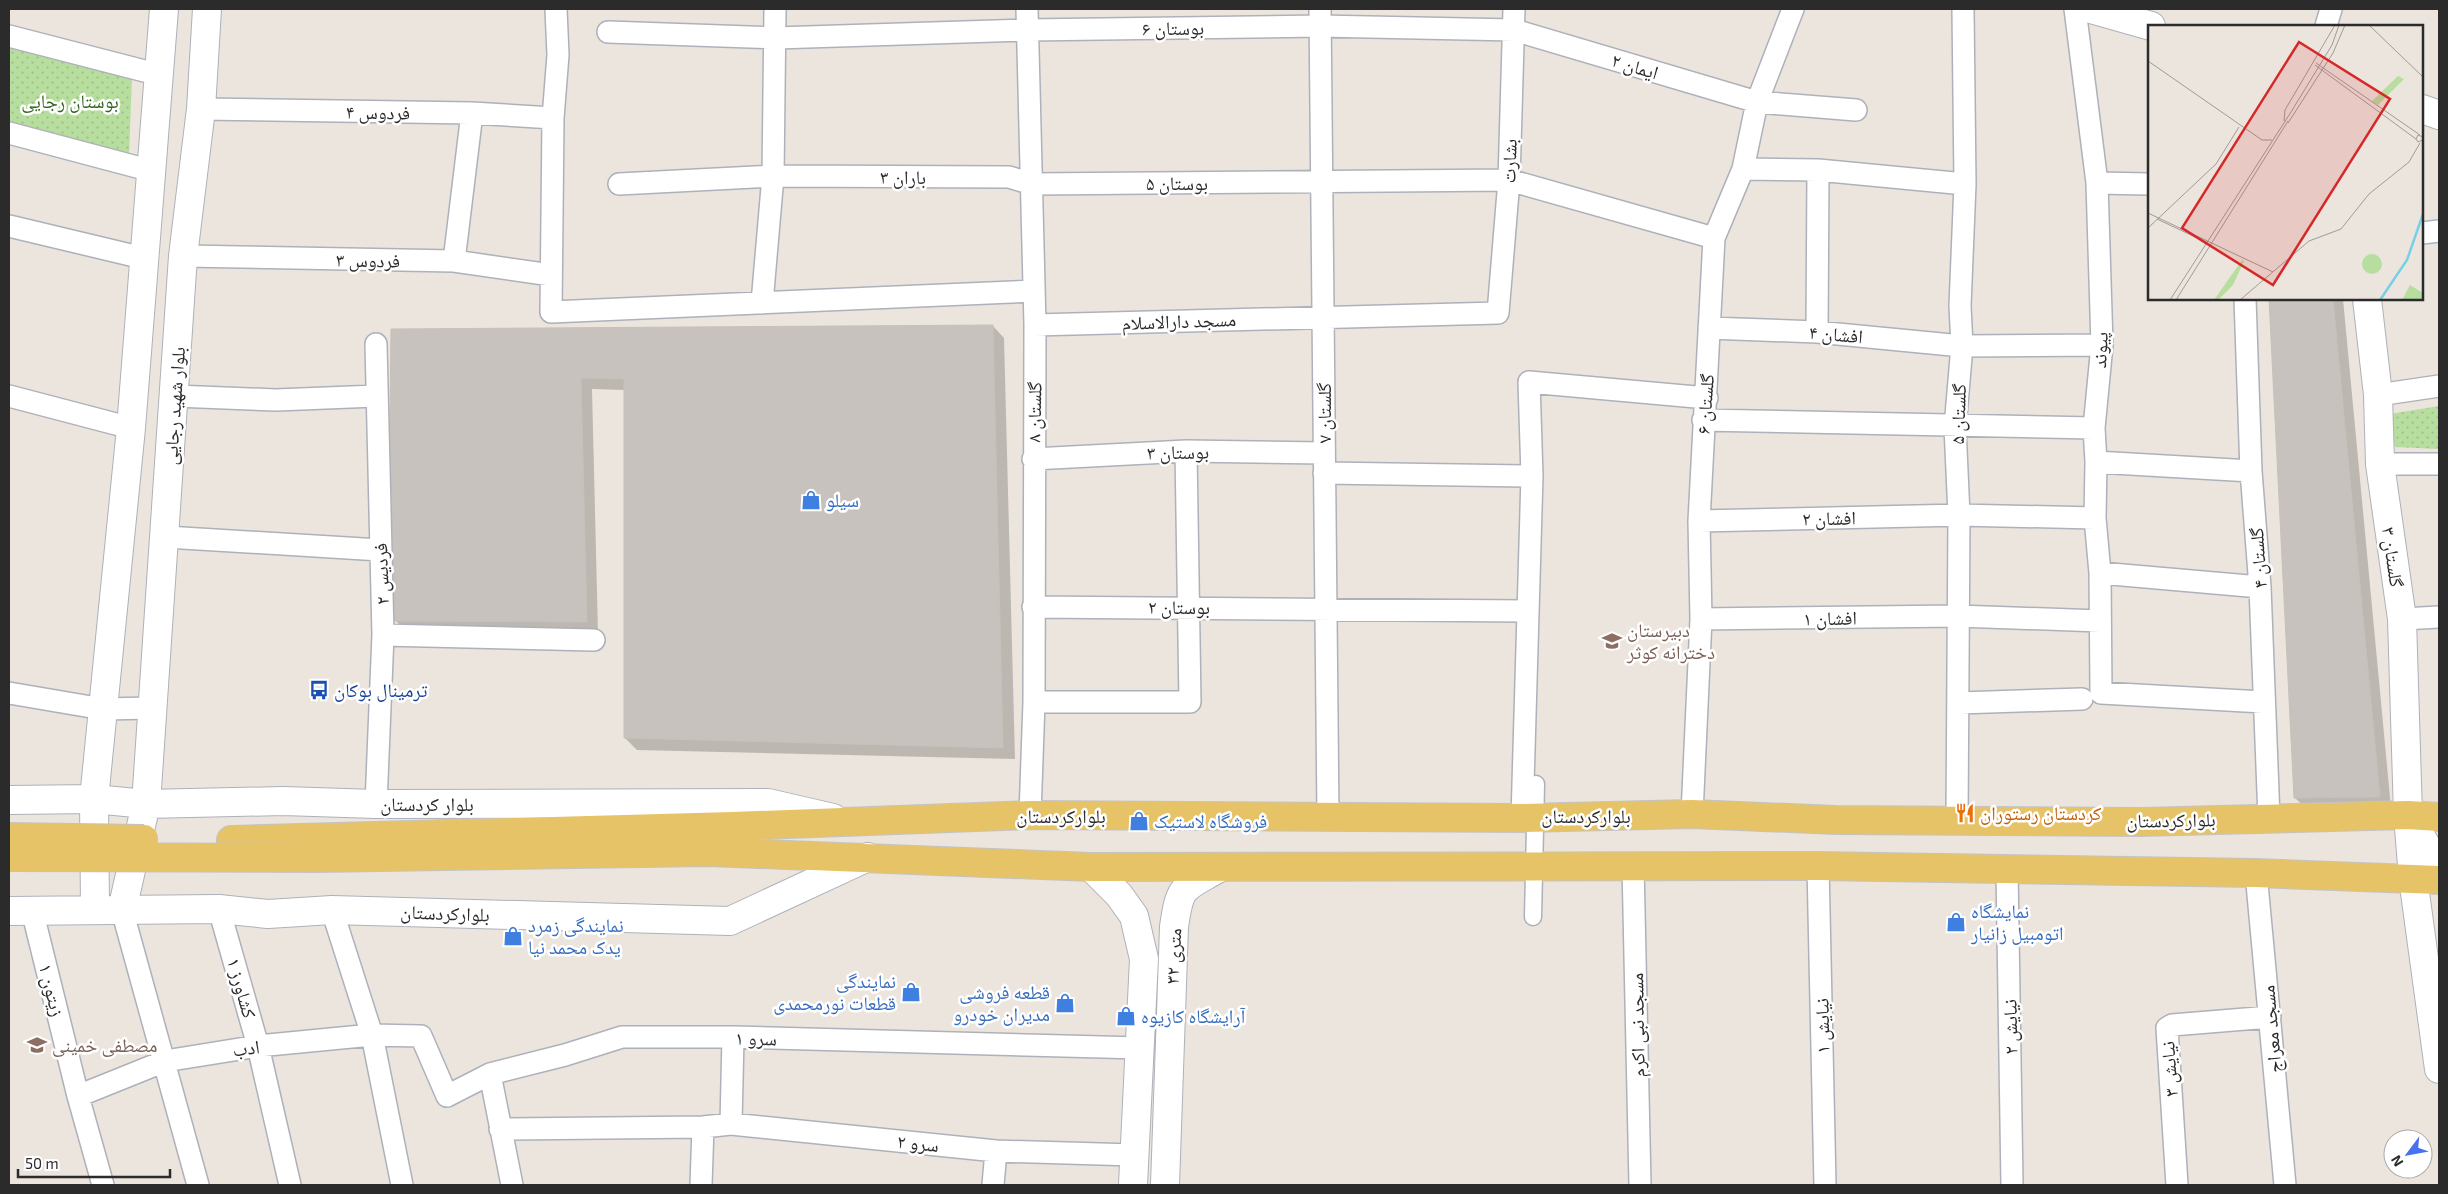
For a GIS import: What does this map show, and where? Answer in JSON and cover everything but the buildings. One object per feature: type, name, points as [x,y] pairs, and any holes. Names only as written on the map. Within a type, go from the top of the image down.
[{"type":"main road","name":"بلوارکردستان","points":[[9,837],[231,840],[732,826],[1030,815],[1529,817],[1692,814],[1836,820],[2140,822],[2408,815],[2439,817]]},
{"type":"main road","name":"بلوارکردستان","points":[[9,857],[319,858],[709,852],[1091,867],[1818,866],[2256,873],[2426,879]]},
{"type":"street","points":[[95,909],[94,799],[131,428],[164,9]]},
{"type":"street","name":"بلوار شهید رجایی","points":[[122,910],[146,804],[184,256],[202,109],[207,9]]},
{"type":"street","points":[[556,9],[558,55],[554,118],[551,312],[1034,291]]},
{"type":"street","points":[[762,303],[773,176],[775,9]]},
{"type":"street","name":"گلستان ۸","points":[[1027,9],[1035,325],[1033,459],[1034,702],[1030,815]]},
{"type":"street","name":"گلستان ۶","points":[[1692,814],[1701,619],[1699,521],[1714,238],[1744,169],[1757,102],[1794,9]]},
{"type":"street","name":"گلستان ۵","points":[[1958,820],[1959,515],[1955,427],[1962,346],[1960,306],[1965,184],[1963,9]]},
{"type":"street","name":"پیوند","points":[[2075,9],[2097,183],[2102,345],[2094,428],[2096,462],[2095,518],[2100,573],[2100,621],[2091,696]]},
{"type":"street","points":[[2092,9],[2148,25]]},
{"type":"street","points":[[2326,25],[2331,9]]},
{"type":"street","name":"بوستان ۶","points":[[608,32],[776,38],[1027,30],[1320,17],[1514,19]]},
{"type":"street","name":"گلستان ۷","points":[[1320,17],[1328,817]]},
{"type":"street","name":"ایمان ۲","points":[[1514,19],[1757,102],[1856,110]]},
{"type":"street","name":"بشارت","points":[[1498,312],[1509,180],[1514,19]]},
{"type":"street","points":[[9,36],[160,75]]},
{"type":"street","name":"فردوس ۴","points":[[202,109],[472,113],[554,118]]},
{"type":"street","points":[[2423,109],[2439,115]]},
{"type":"street","points":[[454,261],[472,113]]},
{"type":"street","points":[[9,133],[152,171]]},
{"type":"street","points":[[1744,169],[1818,170],[1965,184]]},
{"type":"street","points":[[1817,332],[1818,170]]},
{"type":"street","name":"باران ۳","points":[[619,184],[773,176],[1009,177],[1032,184]]},
{"type":"street","name":"بوستان ۵","points":[[1032,184],[1509,180],[1714,238]]},
{"type":"street","points":[[2097,183],[2148,184]]},
{"type":"street","points":[[9,226],[143,258]]},
{"type":"street","points":[[2423,234],[2439,231]]},
{"type":"street","name":"فردوس ۳","points":[[184,256],[454,261],[551,275]]},
{"type":"street","name":"گلستان ۴","points":[[2245,300],[2251,471],[2260,587],[2269,818]]},
{"type":"street","name":"گلستان ۳","points":[[2366,300],[2378,394],[2380,464],[2402,619],[2408,815],[2426,879],[2439,1069]]},
{"type":"street","name":"مسجد دارالاسلام","points":[[1035,325],[1498,312]]},
{"type":"street","name":"افشان ۴","points":[[1709,328],[1817,332],[1962,346],[2102,345]]},
{"type":"street","name":"فردیس ۲","points":[[376,344],[383,636],[376,804]]},
{"type":"street","points":[[1533,918],[1534,865],[1529,817],[1528,611],[1532,476],[1529,382],[1707,398]]},
{"type":"street","points":[[2378,394],[2439,386]]},
{"type":"street","points":[[9,396],[131,428]]},
{"type":"street","points":[[175,396],[276,400],[376,396]]},
{"type":"street","points":[[1703,420],[1955,427],[2094,428]]},
{"type":"street","points":[[1034,702],[1190,702],[1186,451]]},
{"type":"street","name":"بوستان ۳","points":[[1033,459],[1186,451],[1324,463],[1532,476]]},
{"type":"street","points":[[2096,462],[2251,471]]},
{"type":"street","points":[[2380,464],[2439,464]]},
{"type":"street","name":"افشان ۲","points":[[1699,521],[1959,515],[2095,518]]},
{"type":"street","points":[[166,537],[380,550]]},
{"type":"street","points":[[2100,573],[2260,587]]},
{"type":"street","name":"بوستان ۲","points":[[1033,607],[1528,611]]},
{"type":"street","name":"افشان ۱","points":[[1701,619],[1958,616],[2100,621]]},
{"type":"street","points":[[2402,619],[2439,617]]},
{"type":"street","points":[[383,636],[594,640]]},
{"type":"street","points":[[9,693],[103,709],[152,708]]},
{"type":"street","points":[[1959,703],[2091,696],[2263,702]]},
{"type":"street","points":[[1529,817],[1536,784]]},
{"type":"street","name":"بلوار کردستان","points":[[9,800],[94,799],[146,804],[283,801],[376,804],[768,803],[844,821]]},
{"type":"street","points":[[2408,815],[2439,868]]},
{"type":"street","name":"بلوارکردستان","points":[[21,910],[219,909],[268,914],[332,910],[730,921],[868,858]]},
{"type":"street","name":"مسجد نبی اکرم","points":[[1633,865],[1640,1185]]},
{"type":"street","name":"نیایش ۱","points":[[1818,866],[1826,1185]]},
{"type":"street","name":"۳۲ متری","points":[[1091,867],[1119,895],[1134,916],[1144,960],[1134,1185]]},
{"type":"street","name":"۳۲ متری","points":[[1165,1185],[1174,927],[1178,898],[1185,888],[1219,868]]},
{"type":"street","name":"نیایش ۲","points":[[2007,869],[2012,1185]]},
{"type":"street","name":"مسجد معراج","points":[[2256,873],[2285,1185]]},
{"type":"street","name":"کشاورز ۱","points":[[219,909],[258,1046],[290,1185]]},
{"type":"street","name":"زیتون ۱","points":[[21,910],[103,1185]]},
{"type":"street","points":[[122,910],[198,1185]]},
{"type":"street","points":[[332,910],[372,1035],[402,1185]]},
{"type":"street","name":"نیایش ۳","points":[[2178,1185],[2167,1028],[2172,1025],[2270,1017]]},
{"type":"street","name":"ادب","points":[[78,1096],[165,1061],[258,1046],[372,1035],[421,1036]]},
{"type":"street","name":"سرو ۱","points":[[421,1036],[446,1096],[490,1074],[622,1037],[733,1037],[1140,1048]]},
{"type":"street","points":[[731,1124],[733,1037]]},
{"type":"street","points":[[490,1074],[512,1185]]},
{"type":"street","name":"سرو ۲","points":[[500,1129],[731,1124],[996,1151],[1134,1155]]},
{"type":"street","points":[[701,1185],[702,1126]]},
{"type":"street","points":[[994,1185],[996,1151]]},
{"type":"green space","name":"بوستان رجایی","points":[[9,44],[132,75],[129,157],[9,126]]},
{"type":"green space","points":[[2439,406],[2439,449],[2395,447],[2390,414]]},
{"type":"place","name":"سیلو","points":[[811,500]]},
{"type":"place","name":"دبیرستان دخترانه کوثر","points":[[1612,641]]},
{"type":"place","name":"ترمینال بوکان","points":[[319,690]]},
{"type":"place","name":"کردستان رستوران","points":[[1965,813]]},
{"type":"place","name":"فروشگاه لاستیک","points":[[1139,821]]},
{"type":"place","name":"نمایشگاه اتومبیل زانیار","points":[[1956,922]]},
{"type":"place","name":"نمایندگی زمرد یدک محمد نیا","points":[[513,936]]},
{"type":"place","name":"نمایندگی قطعات نورمحمدی","points":[[911,992]]},
{"type":"place","name":"قطعه فروشی مدیران خودرو","points":[[1065,1003]]},
{"type":"place","name":"آرایشگاه کازیوه","points":[[1126,1016]]},
{"type":"place","name":"مصطفی خمینی","points":[[37,1045]]}]
